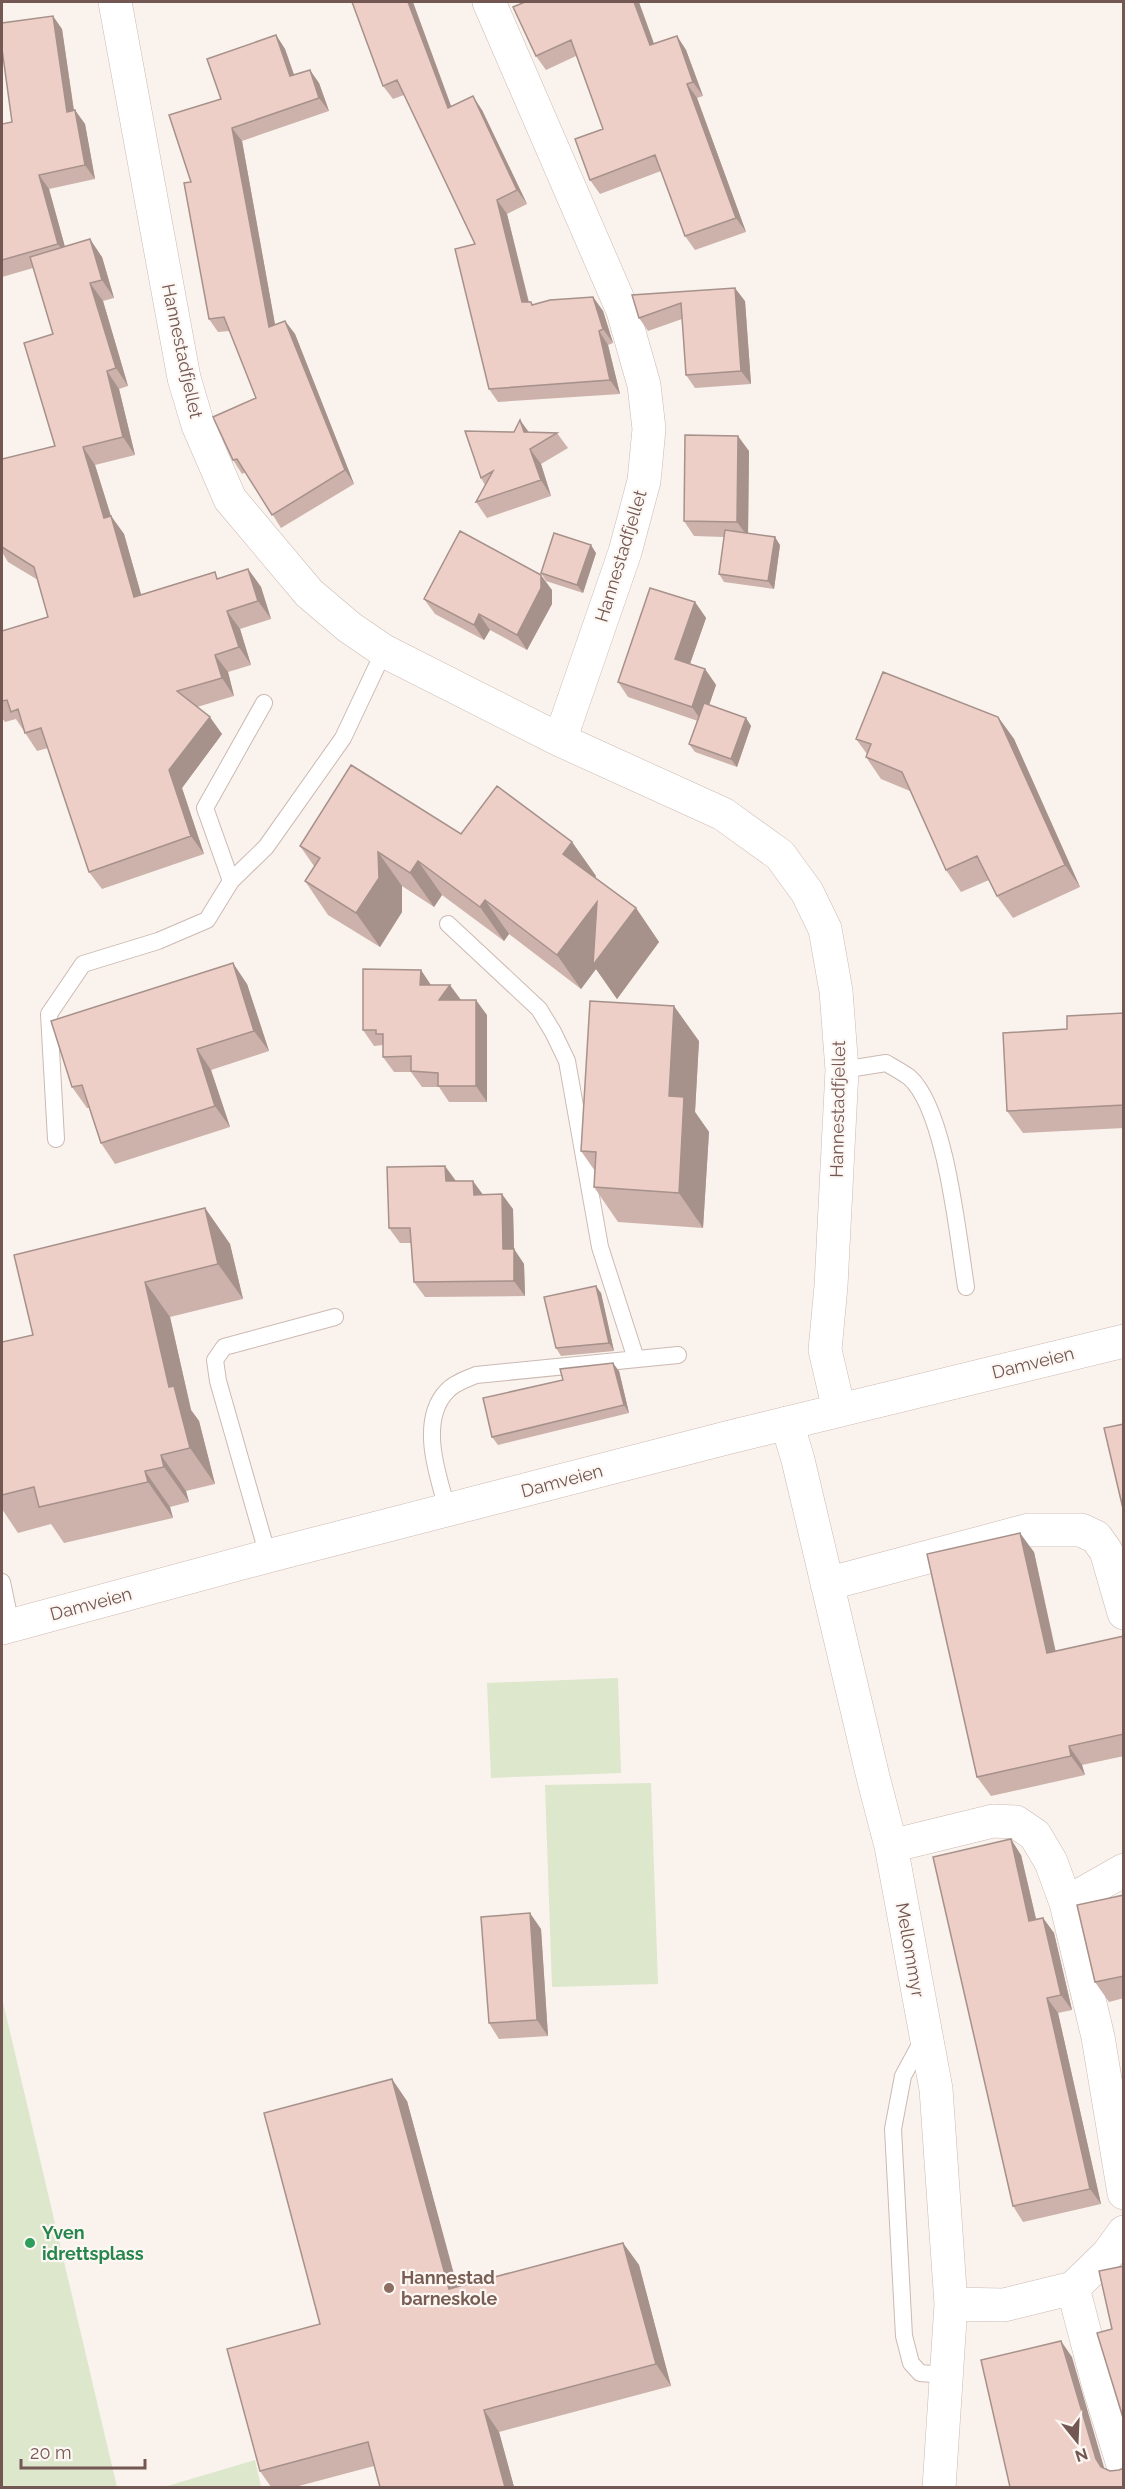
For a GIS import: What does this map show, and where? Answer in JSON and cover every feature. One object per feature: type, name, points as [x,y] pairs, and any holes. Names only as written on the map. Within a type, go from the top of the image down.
[{"type":"street","name":"Hannestadfjellet","points":[[115,2],[184,378],[198,425],[230,499],[264,543],[309,593],[384,651],[560,740],[723,814],[780,855],[807,892],[825,929],[836,992],[842,1070],[831,1286],[825,1350],[839,1410]]},
{"type":"street","name":"Hannestadfjellet","points":[[489,2],[623,311],[644,385],[649,429],[644,481],[625,552],[560,740]]},
{"type":"street","name":"Damveien","points":[[6,1627],[268,1556],[787,1423],[1124,1341]]},
{"type":"street","name":"Mellommyr","points":[[787,1423],[798,1460],[891,1846],[936,2089],[951,2304],[939,2487]]},
{"type":"street","points":[[827,1584],[1029,1530],[1081,1530],[1096,1537],[1106,1551],[1124,1613]]},
{"type":"street","points":[[891,1846],[993,1821],[1016,1822],[1035,1835],[1051,1862],[1111,2034],[1124,2193]]},
{"type":"street","points":[[1066,1903],[1124,1870]]},
{"type":"street","points":[[951,2304],[1004,2305],[1073,2288],[1108,2254],[1124,2232]]},
{"type":"street","points":[[1073,2288],[1111,2385],[1124,2468]]},
{"type":"lane","points":[[56,1139],[49,1014],[83,964],[158,941],[207,920],[231,881],[266,847],[343,738],[384,651]]},
{"type":"lane","points":[[231,881],[204,808],[264,703]]},
{"type":"lane","points":[[448,924],[539,1009],[567,1061],[600,1247],[636,1359]]},
{"type":"lane","points":[[842,1070],[886,1062],[910,1078],[926,1101],[942,1146],[966,1287]]},
{"type":"lane","points":[[268,1556],[218,1381],[215,1360],[224,1347],[335,1317]]},
{"type":"lane","points":[[448,1511],[432,1459],[433,1425],[440,1400],[449,1389],[476,1375],[678,1355]]},
{"type":"lane","points":[[2,1582],[6,1627]]},
{"type":"lane","points":[[925,2036],[903,2076],[893,2129],[904,2336],[911,2363],[920,2373],[946,2375]]},
{"type":"green space","points":[[618,1678],[621,1773],[491,1778],[487,1683]]},
{"type":"green space","points":[[651,1783],[658,1984],[552,1987],[545,1785]]},
{"type":"green space","name":"Yven idrettsplass","points":[[2,1998],[117,2487],[2,2487]]},
{"type":"green space","points":[[255,2460],[261,2487],[164,2487]]},
{"type":"building","points":[[352,2],[408,2],[448,108],[473,96],[517,190],[497,200],[522,302],[531,302],[532,305],[550,300],[593,297],[603,329],[599,331],[610,380],[489,389],[455,249],[475,244],[397,80],[383,86]]},
{"type":"building","points":[[525,2],[634,2],[650,45],[677,36],[693,82],[687,84],[736,218],[685,236],[655,155],[590,180],[575,139],[603,129],[571,40],[536,56],[513,7]]},
{"type":"building","points":[[53,16],[67,112],[75,110],[85,165],[39,175],[58,244],[2,260],[2,124],[12,122],[2,49],[2,23]]},
{"type":"building","points":[[276,35],[290,76],[310,70],[319,98],[232,128],[269,327],[285,321],[345,470],[272,515],[237,459],[233,460],[213,417],[256,398],[224,317],[209,319],[184,183],[191,182],[169,115],[221,99],[207,59]]},
{"type":"building","points":[[90,239],[102,280],[90,283],[116,368],[107,371],[123,437],[83,447],[104,518],[111,516],[134,597],[215,572],[217,579],[248,569],[258,601],[227,611],[239,647],[215,655],[222,678],[177,691],[210,717],[169,770],[191,836],[89,872],[41,728],[25,733],[18,709],[11,712],[7,700],[2,701],[2,631],[48,617],[34,567],[2,547],[2,459],[55,446],[24,343],[53,334],[30,257]]},
{"type":"building","points":[[735,288],[741,371],[686,375],[681,303],[639,318],[632,295]]},
{"type":"building","points":[[520,420],[524,432],[557,433],[530,449],[541,480],[476,502],[493,471],[481,478],[465,431],[514,432]]},
{"type":"building","points":[[685,435],[738,436],[737,522],[684,521]]},
{"type":"building","points":[[725,530],[775,537],[768,581],[719,574]]},
{"type":"building","points":[[460,531],[541,575],[541,588],[517,635],[479,614],[474,625],[424,599]]},
{"type":"building","points":[[554,533],[591,545],[577,585],[541,573]]},
{"type":"building","points":[[650,588],[695,602],[675,659],[705,669],[692,707],[618,682]]},
{"type":"building","points":[[883,672],[998,717],[1065,865],[997,896],[977,856],[946,870],[902,772],[866,757],[871,744],[856,739]]},
{"type":"building","points":[[704,703],[746,718],[731,759],[689,744]]},
{"type":"building","points":[[351,765],[461,834],[497,786],[572,842],[563,854],[636,908],[593,965],[597,902],[557,955],[485,900],[480,907],[418,861],[410,873],[378,852],[379,878],[356,913],[305,881],[320,858],[300,846]]},
{"type":"building","points":[[233,963],[254,1031],[197,1049],[215,1106],[101,1143],[82,1085],[72,1087],[51,1021]]},
{"type":"building","points":[[363,969],[421,970],[420,985],[450,985],[439,1000],[476,1000],[476,1086],[438,1086],[438,1073],[411,1071],[411,1056],[383,1057],[383,1034],[376,1034],[376,1030],[363,1030]]},
{"type":"building","points":[[590,1001],[674,1006],[669,1096],[684,1097],[679,1193],[594,1187],[596,1152],[581,1151]]},
{"type":"building","points":[[1124,1013],[1124,1105],[1007,1111],[1003,1033],[1067,1029],[1067,1016]]},
{"type":"building","points":[[445,1166],[446,1181],[473,1181],[474,1195],[502,1194],[503,1249],[514,1249],[514,1281],[414,1282],[410,1228],[389,1228],[387,1167]]},
{"type":"building","points":[[205,1208],[218,1264],[145,1282],[169,1387],[174,1386],[190,1448],[161,1455],[164,1467],[145,1471],[148,1482],[39,1507],[34,1487],[2,1495],[2,1342],[33,1335],[14,1255]]},
{"type":"building","points":[[596,1286],[609,1343],[556,1348],[544,1297]]},
{"type":"building","points":[[613,1363],[624,1405],[492,1437],[483,1398],[563,1380],[560,1369]]},
{"type":"building","points":[[1124,1424],[1124,1513],[1104,1428]]},
{"type":"building","points":[[1020,1533],[1047,1653],[1124,1636],[1124,1734],[1069,1746],[1071,1756],[977,1777],[927,1554]]},
{"type":"building","points":[[1011,1839],[1029,1921],[1043,1918],[1061,1995],[1047,1998],[1090,2189],[1013,2206],[933,1857]]},
{"type":"building","points":[[1124,1895],[1124,1976],[1095,1982],[1077,1905]]},
{"type":"building","points":[[530,1913],[537,2020],[489,2023],[481,1917]]},
{"type":"building","name":"Hannestad barneskole","points":[[392,2079],[449,2289],[623,2243],[656,2364],[484,2410],[505,2487],[380,2487],[368,2442],[260,2471],[227,2349],[320,2324],[264,2113]]},
{"type":"building","points":[[1124,2266],[1124,2421],[1097,2333],[1112,2329],[1099,2271]]},
{"type":"building","points":[[1061,2341],[1096,2459],[1101,2467],[1110,2471],[1124,2468],[1124,2487],[1010,2487],[981,2360]]},
{"type":"place","name":"Yven idrettsplass","points":[[30,2243]]},
{"type":"place","name":"Hannestad barneskole","points":[[389,2288]]}]
